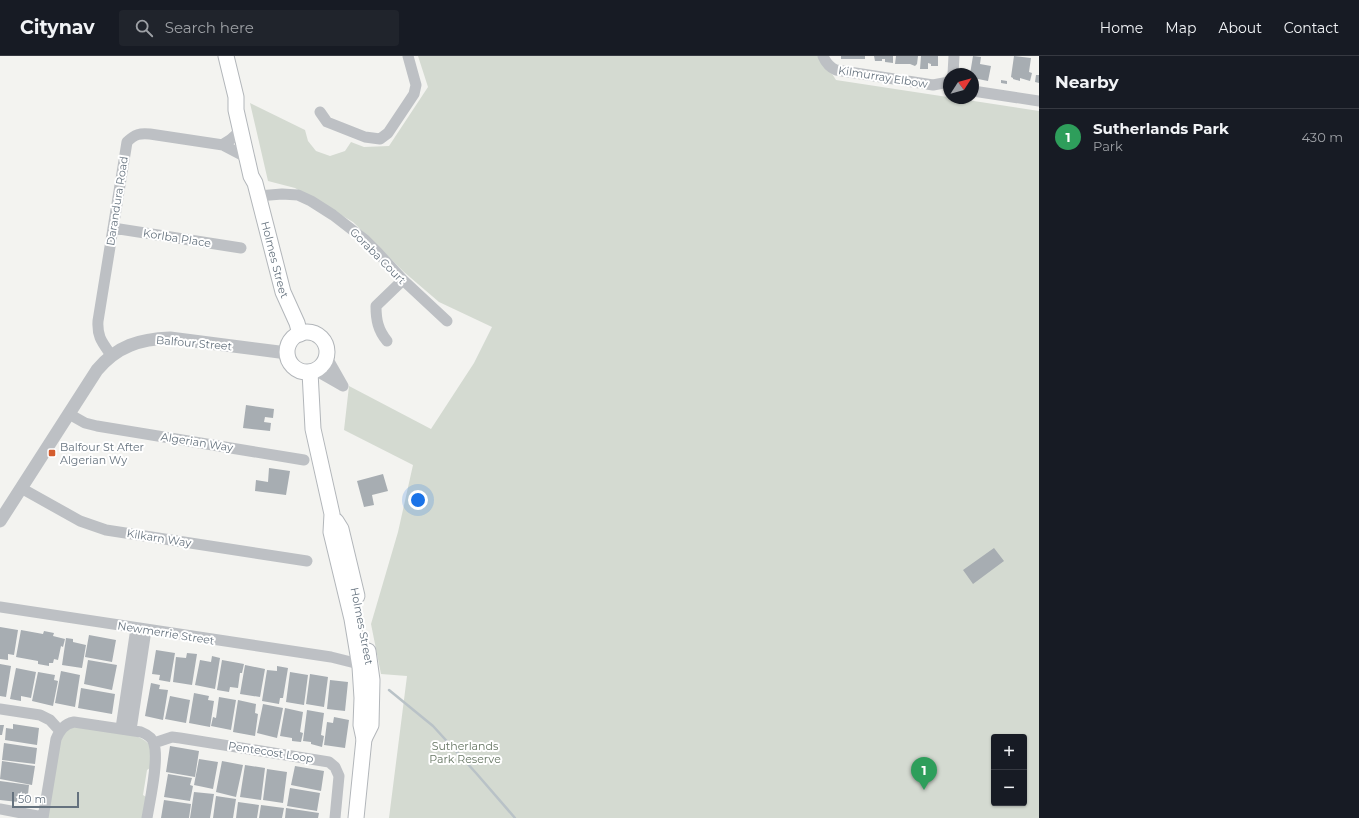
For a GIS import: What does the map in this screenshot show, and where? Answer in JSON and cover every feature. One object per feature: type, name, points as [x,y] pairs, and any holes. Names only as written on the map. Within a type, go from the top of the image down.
[{"type":"main road","name":"Holmes Street","points":[[226,56],[236,97],[236,110],[240,131],[251,176],[283,292],[297,322],[300,334]]},
{"type":"main road","name":"Holmes Street","points":[[236,97],[243,110],[251,143],[258,176],[256,190]]},
{"type":"main road","points":[[306,332],[317,335],[325,344],[326,356],[320,367],[313,371],[304,372],[294,367],[290,362],[287,353],[288,345],[291,340],[306,332]]},
{"type":"main road","name":"Holmes Street","points":[[313,371],[314,430],[332,514],[331,532],[352,619],[363,656],[361,725],[364,740],[356,818]]},
{"type":"street","points":[[320,112],[327,122],[365,138],[380,139],[388,133],[414,94],[416,85],[408,56]]},
{"type":"street","name":"Kilmurray Elbow","points":[[823,56],[830,68],[836,70],[923,84],[943,84]]},
{"type":"street","points":[[953,68],[954,56]]},
{"type":"street","points":[[979,92],[1039,101]]},
{"type":"street","points":[[222,145],[240,131]]},
{"type":"street","name":"Darandura Road","points":[[111,355],[97,331],[127,142],[134,135],[142,133],[150,134],[222,145],[246,157]]},
{"type":"street","name":"Goraba Court","points":[[256,190],[298,195],[311,201],[333,215],[364,239],[403,280],[447,321]]},
{"type":"street","name":"Korlba Place","points":[[113,228],[241,248]]},
{"type":"street","points":[[387,341],[378,326],[376,306],[403,280]]},
{"type":"street","name":"Balfour Street","points":[[0,521],[97,370],[111,355],[130,344],[152,338],[170,338],[287,353]]},
{"type":"street","points":[[313,371],[344,386],[326,356]]},
{"type":"street","name":"Algerian Way","points":[[69,414],[85,424],[304,460]]},
{"type":"street","name":"Kilkarn Way","points":[[21,488],[80,521],[106,530],[307,561]]},
{"type":"street","name":"Newmerrie Street","points":[[0,607],[331,658],[363,656]]},
{"type":"street","points":[[126,729],[141,629]]},
{"type":"street","points":[[0,709],[40,716],[50,720],[60,731]]},
{"type":"street","points":[[0,809],[43,817],[56,740],[60,731],[65,725],[74,722],[126,729],[147,734],[154,743],[156,758],[147,818]]},
{"type":"street","name":"Pentecost Loop","points":[[154,743],[172,737],[329,762],[335,767],[339,776],[335,818]]},
{"type":"green space","name":"Sutherlands Park Reserve","points":[[418,56],[821,56],[836,80],[943,96],[943,104],[979,104],[979,102],[1039,111],[1039,818],[389,818],[407,676],[381,674],[371,624],[398,532],[413,465],[344,430],[349,386],[431,429],[474,363],[492,327],[439,302],[404,272],[353,222],[295,188],[268,181],[250,103],[305,130],[308,141],[316,151],[330,156],[345,151],[351,142],[364,147],[389,146],[428,87]]},
{"type":"green space","points":[[73,727],[127,733],[145,741],[150,746],[151,760],[150,768],[147,770],[143,795],[146,797],[142,818],[47,818],[60,741],[66,731]]},
{"type":"building","points":[[841,56],[865,56],[865,59],[841,59]]},
{"type":"building","points":[[874,56],[893,56],[893,63],[885,62],[885,59],[882,59],[882,61],[875,61]]},
{"type":"building","points":[[896,56],[918,56],[917,64],[915,66],[910,64],[895,64]]},
{"type":"building","points":[[921,56],[938,56],[938,66],[931,66],[931,64],[928,63],[928,69],[920,69]]},
{"type":"building","points":[[973,56],[981,57],[980,64],[991,66],[988,81],[979,79],[979,68],[971,68]]},
{"type":"building","points":[[1014,56],[1031,58],[1029,72],[1032,73],[1030,81],[1020,78],[1020,81],[1011,77]]},
{"type":"building","points":[[1036,75],[1039,75],[1039,83],[1035,82]]},
{"type":"building","points":[[1001,80],[1007,81],[1007,84],[1001,83]]},
{"type":"building","points":[[246,405],[274,409],[273,418],[265,417],[264,422],[271,423],[270,431],[243,428]]},
{"type":"building","points":[[269,468],[290,471],[286,495],[255,491],[256,480],[268,482]]},
{"type":"building","points":[[383,474],[388,491],[372,495],[374,505],[364,507],[357,481]]},
{"type":"building","points":[[994,548],[1004,561],[973,584],[963,570]]},
{"type":"building","points":[[0,627],[18,630],[14,655],[8,654],[8,660],[0,659]]},
{"type":"building","points":[[21,630],[43,634],[44,631],[54,633],[53,636],[65,639],[63,647],[61,646],[58,660],[54,659],[53,663],[49,663],[49,666],[38,664],[38,661],[16,657]]},
{"type":"building","points":[[89,635],[116,640],[112,662],[85,657]]},
{"type":"building","points":[[66,638],[73,639],[73,642],[86,645],[82,668],[62,665]]},
{"type":"building","points":[[156,650],[175,653],[170,682],[159,680],[160,675],[152,674]]},
{"type":"building","points":[[187,653],[197,654],[192,685],[173,682],[176,657],[186,658]]},
{"type":"building","points":[[212,656],[220,658],[215,689],[195,685],[200,660],[211,662]]},
{"type":"building","points":[[88,660],[117,665],[112,690],[84,684]]},
{"type":"building","points":[[222,660],[244,664],[242,673],[240,673],[238,688],[230,687],[229,692],[217,690]]},
{"type":"building","points":[[0,664],[11,666],[6,697],[0,696]]},
{"type":"building","points":[[245,665],[265,669],[260,697],[240,694]]},
{"type":"building","points":[[277,666],[288,668],[283,698],[280,698],[279,704],[262,701],[267,670],[277,671]]},
{"type":"building","points":[[16,668],[36,672],[31,698],[21,696],[21,701],[10,699]]},
{"type":"building","points":[[61,671],[80,675],[75,707],[55,703]]},
{"type":"building","points":[[38,672],[55,675],[54,680],[58,681],[53,706],[32,701]]},
{"type":"building","points":[[290,672],[308,675],[304,705],[286,702]]},
{"type":"building","points":[[310,674],[328,677],[324,707],[306,704]]},
{"type":"building","points":[[330,680],[348,682],[345,711],[327,709]]},
{"type":"building","points":[[151,683],[160,685],[159,689],[168,690],[163,720],[145,716]]},
{"type":"building","points":[[81,688],[115,694],[112,714],[78,708]]},
{"type":"building","points":[[194,693],[209,696],[208,700],[214,701],[210,727],[189,723]]},
{"type":"building","points":[[170,696],[190,700],[186,723],[165,719]]},
{"type":"building","points":[[219,697],[236,700],[231,730],[211,726],[213,717],[216,718]]},
{"type":"building","points":[[238,700],[256,704],[255,713],[258,714],[255,736],[233,732]]},
{"type":"building","points":[[263,704],[283,708],[277,738],[257,733]]},
{"type":"building","points":[[285,708],[303,712],[300,732],[303,733],[301,742],[292,741],[292,738],[280,736]]},
{"type":"building","points":[[307,710],[324,713],[321,735],[324,736],[322,747],[311,744],[311,742],[303,741]]},
{"type":"building","points":[[334,717],[349,720],[345,748],[324,745],[327,722],[333,723]]},
{"type":"building","points":[[13,724],[39,728],[37,745],[5,740],[6,728],[13,729]]},
{"type":"building","points":[[0,725],[4,725],[2,735],[0,735]]},
{"type":"building","points":[[4,743],[37,748],[35,764],[2,760]]},
{"type":"building","points":[[170,746],[199,751],[195,777],[166,772]]},
{"type":"building","points":[[199,759],[218,762],[213,789],[194,785]]},
{"type":"building","points":[[2,761],[35,766],[32,785],[0,779]]},
{"type":"building","points":[[222,761],[243,765],[236,797],[216,792]]},
{"type":"building","points":[[245,765],[265,768],[261,800],[240,797]]},
{"type":"building","points":[[295,766],[324,771],[321,791],[291,785]]},
{"type":"building","points":[[267,769],[287,772],[283,803],[263,800]]},
{"type":"building","points":[[168,774],[192,778],[190,785],[193,786],[190,801],[164,797]]},
{"type":"building","points":[[0,781],[29,785],[27,803],[0,800]]},
{"type":"building","points":[[290,788],[320,793],[317,811],[287,806]]},
{"type":"building","points":[[194,792],[214,794],[210,818],[190,818]]},
{"type":"building","points":[[216,796],[236,799],[233,818],[213,818]]},
{"type":"building","points":[[164,800],[191,804],[189,818],[161,818]]},
{"type":"building","points":[[238,802],[259,805],[257,818],[236,818]]},
{"type":"building","points":[[261,805],[284,808],[282,818],[259,818]]},
{"type":"building","points":[[286,808],[319,813],[318,818],[285,818]]},
{"type":"waterway","points":[[389,690],[433,726],[515,818]]},
{"type":"place","name":"Balfour St After Algerian Wy","points":[[52,453]]},
{"type":"place","name":"Sutherlands Park","points":[[924,790]]}]
